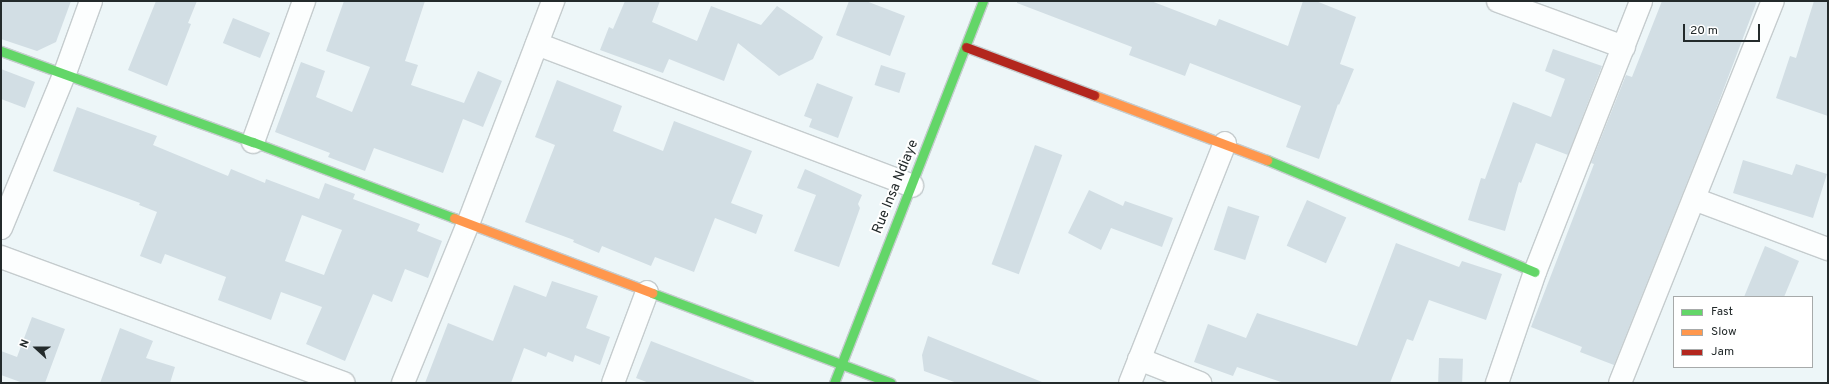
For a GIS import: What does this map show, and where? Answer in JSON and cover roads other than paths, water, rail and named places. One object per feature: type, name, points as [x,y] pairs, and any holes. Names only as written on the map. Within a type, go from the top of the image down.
[{"type":"street","points":[[1,228],[65,73],[91,1]]},
{"type":"street","points":[[253,142],[304,1]]},
{"type":"street","points":[[403,383],[468,224],[538,44],[553,1]]},
{"type":"street","name":"Rue Insa Ndiaye","points":[[834,383],[983,1]]},
{"type":"street","points":[[1498,1],[1624,47]]},
{"type":"street","points":[[1497,383],[1534,272],[1641,1]]},
{"type":"street","points":[[1620,383],[1773,1]]},
{"type":"street","points":[[538,44],[912,186]]},
{"type":"street","points":[[966,47],[1225,143],[1534,272]]},
{"type":"street","points":[[1,51],[253,142],[891,383]]},
{"type":"street","points":[[1130,383],[1225,143]]},
{"type":"street","points":[[1694,199],[1828,249]]},
{"type":"street","points":[[1,257],[344,383]]},
{"type":"street","points":[[613,383],[648,292]]},
{"type":"street","points":[[1139,360],[1200,383]]}]
